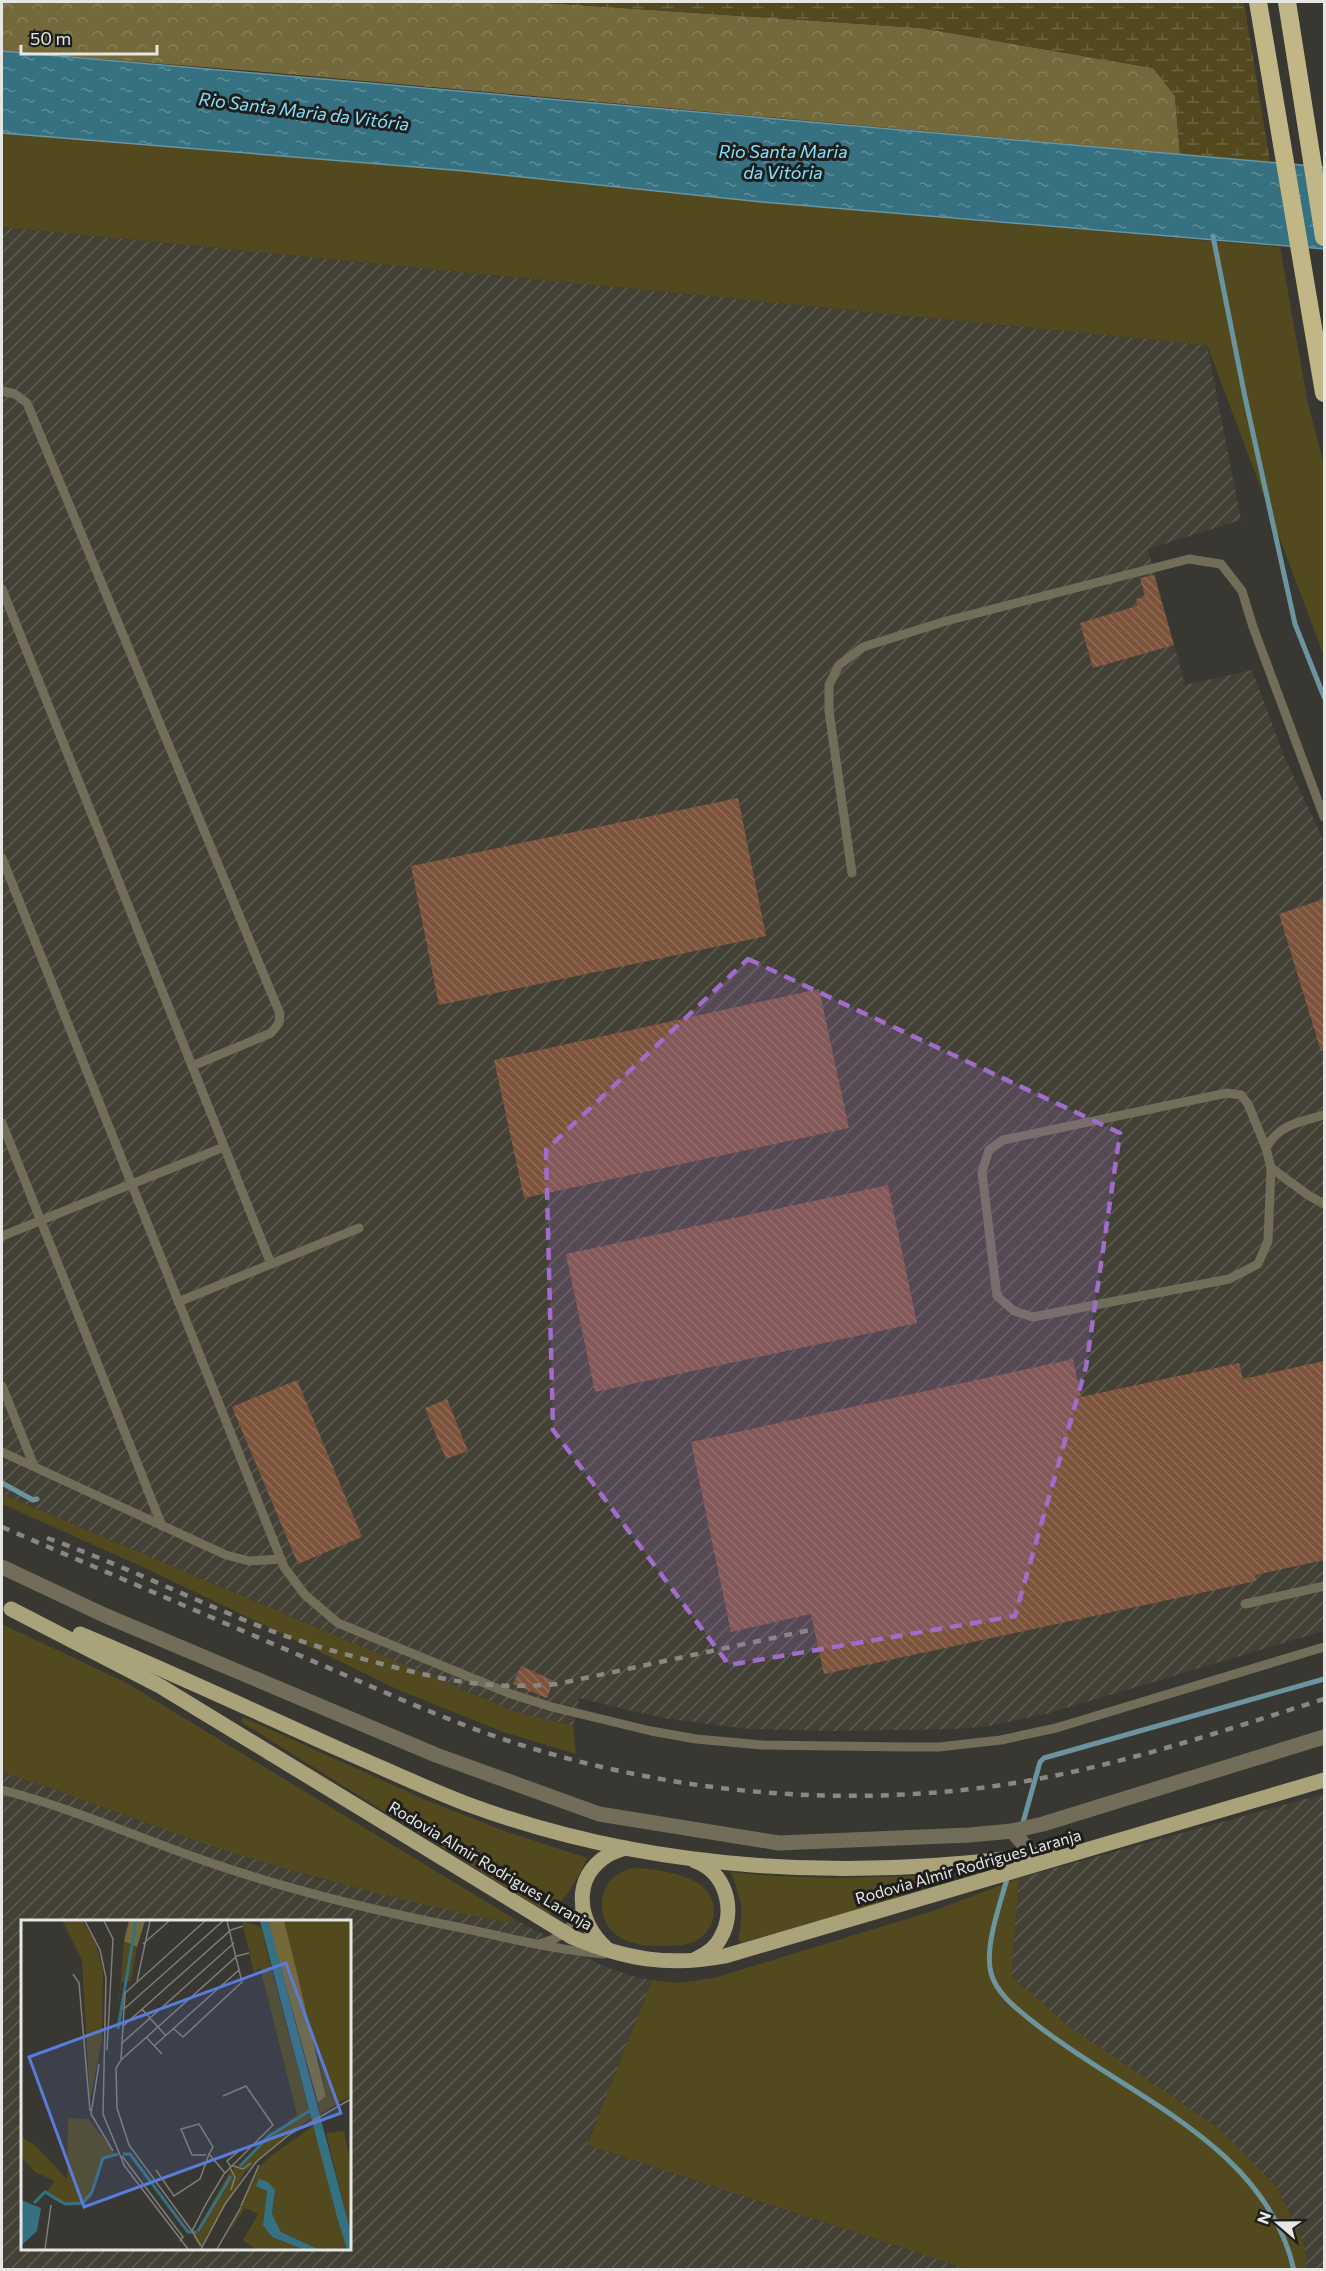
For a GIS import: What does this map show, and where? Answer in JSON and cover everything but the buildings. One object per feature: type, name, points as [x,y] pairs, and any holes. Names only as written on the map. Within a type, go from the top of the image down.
[{"type":"highway","points":[[1258,2],[1324,393]]},
{"type":"highway","points":[[1287,2],[1324,237]]},
{"type":"main road","name":"Rodovia Almir Rodrigues Laranja","points":[[6,1607],[58,1625],[120,1651],[431,1790],[540,1827],[626,1848],[684,1858],[856,1870],[947,1866],[1034,1856],[1133,1837]]},
{"type":"main road","name":"Rodovia Almir Rodrigues Laranja","points":[[6,1607],[160,1686],[564,1932],[605,1951],[654,1961],[693,1961],[725,1956],[1324,1780]]},
{"type":"main road","points":[[624,1956],[607,1949],[593,1936],[584,1920],[581,1901],[585,1883],[595,1867],[609,1855],[626,1848]]},
{"type":"main road","points":[[684,1858],[701,1863],[715,1874],[724,1888],[729,1905],[727,1923],[720,1939],[709,1952],[693,1961]]},
{"type":"street","points":[[2,1568],[104,1615],[436,1755],[599,1814],[779,1843],[970,1835],[1012,1831],[1043,1824],[1324,1737]]},
{"type":"street","points":[[1012,1831],[1034,1856]]},
{"type":"lane","points":[[2,391],[15,394],[27,403],[279,1009],[279,1023],[271,1033],[192,1066]]},
{"type":"lane","points":[[852,873],[829,711],[829,685],[839,665],[863,647],[925,628],[1189,558],[1221,564],[1242,591],[1253,627],[1324,817]]},
{"type":"lane","points":[[2,590],[271,1264]]},
{"type":"lane","points":[[2,858],[281,1559],[305,1595],[339,1623],[486,1684],[552,1707],[651,1731],[729,1743],[762,1745],[939,1747],[1001,1740],[1056,1728],[1324,1647]]},
{"type":"lane","points":[[1227,1093],[1241,1095],[1248,1104],[1266,1148],[1270,1168],[1268,1241],[1258,1264],[1229,1280],[1033,1317],[1014,1311],[997,1296],[982,1172],[989,1150],[1003,1140],[1227,1093]]},
{"type":"lane","points":[[1266,1148],[1272,1135],[1285,1127],[1324,1115]]},
{"type":"lane","points":[[2,1123],[162,1526]]},
{"type":"lane","points":[[2,1236],[224,1147]]},
{"type":"lane","points":[[1270,1168],[1324,1204]]},
{"type":"lane","points":[[178,1302],[359,1228]]},
{"type":"lane","points":[[2,1386],[34,1467]]},
{"type":"lane","points":[[2,1452],[238,1559],[264,1562],[281,1559]]},
{"type":"lane","points":[[1245,1604],[1324,1586]]},
{"type":"lane","points":[[2,1790],[57,1805],[193,1857],[310,1895],[537,1944],[624,1956]]},
{"type":"lane","points":[[537,1944],[556,1938],[564,1932],[576,1918],[581,1901]]},
{"type":"highlighted area","points":[[748,959],[1120,1133],[1086,1367],[1015,1616],[729,1665],[553,1430],[546,1150]]},
{"type":"shaded area","points":[[2,227],[1207,345],[1241,520],[1148,549],[1185,685],[1252,670],[1284,756],[1324,841],[1324,1631],[1046,1714],[988,1726],[957,1729],[834,1731],[748,1729],[662,1718],[579,1698],[573,1726],[516,1712],[2,1494]]},
{"type":"shaded area","points":[[2,1772],[81,1798],[183,1836],[321,1879],[494,1920],[516,1920],[603,1966],[638,1978],[652,1980],[587,2145],[967,2269],[2,2269]]},
{"type":"shaded area","points":[[1324,1794],[1324,2269],[1298,2269],[1104,2063],[1010,1976],[1019,1878]]},
{"type":"green space","points":[[2,2],[532,2],[921,28],[1153,68],[1175,96],[1180,154],[254,71],[2,51]]},
{"type":"green space","points":[[532,2],[1244,2],[1270,162],[1180,154],[1175,96],[1153,68],[921,28]]},
{"type":"green space","points":[[2,133],[465,171],[762,202],[1280,247],[1308,404],[1324,465],[1324,656],[1207,345],[2,227]]},
{"type":"green space","points":[[2,1494],[516,1712],[573,1726],[576,1754],[506,1733],[401,1691],[145,1568],[2,1504]]},
{"type":"green space","points":[[2,1624],[125,1682],[516,1920],[506,1922],[494,1920],[396,1898],[299,1872],[234,1853],[2,1772]]},
{"type":"green space","points":[[243,1717],[426,1800],[502,1830],[587,1858],[566,1895],[550,1915],[241,1722]]},
{"type":"green space","points":[[632,1868],[673,1873],[699,1884],[709,1893],[714,1905],[713,1919],[706,1933],[683,1945],[649,1946],[626,1941],[614,1933],[603,1913],[605,1889],[611,1880]]},
{"type":"green space","points":[[730,1872],[833,1878],[916,1876],[922,1882],[919,1887],[893,1899],[741,1943],[738,1939],[741,1905]]},
{"type":"green space","points":[[1019,1878],[1011,1976],[1067,2025],[1217,2127],[1277,2187],[1305,2247],[1306,2269],[967,2269],[587,2145],[652,1980],[677,1983],[714,1978],[936,1910]]},
{"type":"water","name":"Rio Santa Maria da Vitória","points":[[2,51],[1324,167],[1324,249],[762,202],[465,171],[2,133]]},
{"type":"waterway","points":[[1213,236],[1245,397],[1295,624],[1324,697]]},
{"type":"waterway","points":[[2,1483],[33,1500],[37,1499]]},
{"type":"waterway","points":[[1022,1826],[1040,1762],[1044,1758],[1324,1679]]},
{"type":"waterway","points":[[1008,1875],[991,1937],[989,1962],[997,1987],[1020,2011],[1068,2048],[1186,2125],[1222,2154],[1254,2188],[1278,2226],[1294,2270]]},
{"type":"railway","points":[[2,1527],[394,1697],[482,1732],[596,1766],[709,1787],[823,1795],[881,1795],[995,1786],[1120,1760],[1324,1699]]},
{"type":"railway","points":[[47,1538],[283,1635],[382,1664],[469,1683],[511,1686],[557,1684],[815,1629]]}]
